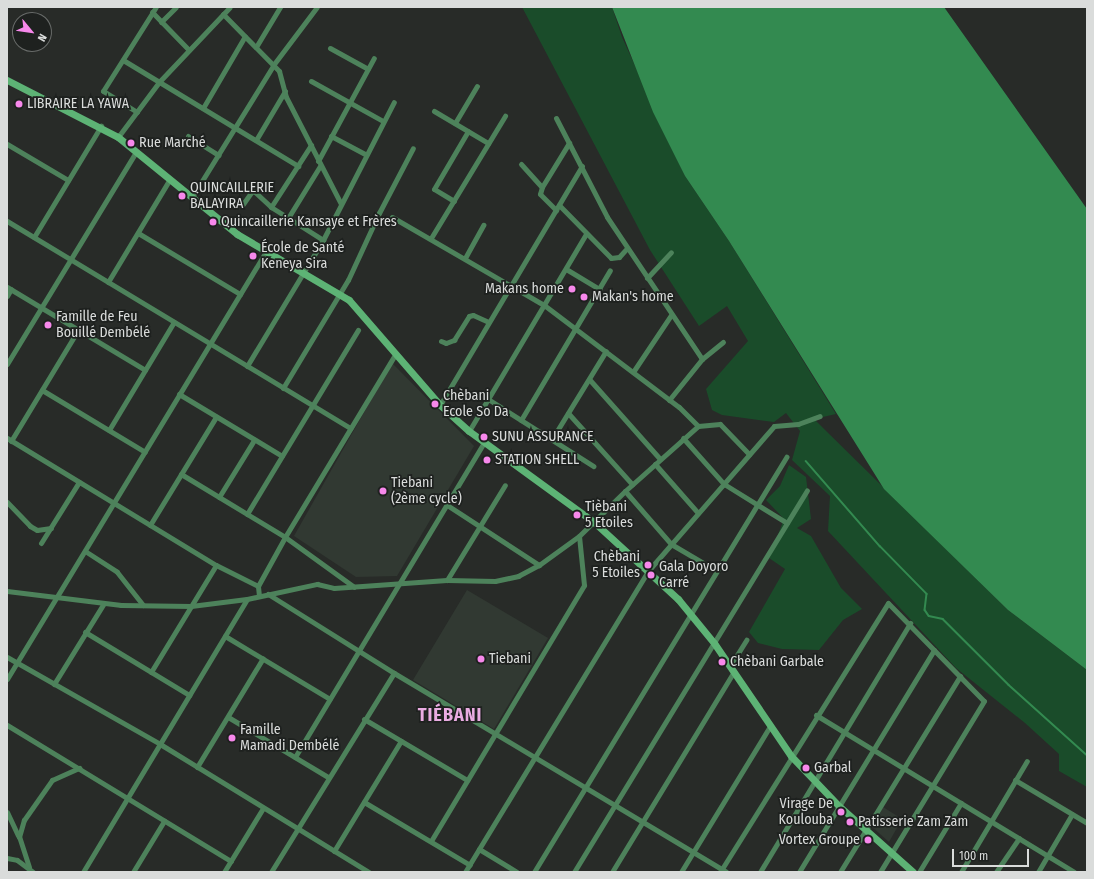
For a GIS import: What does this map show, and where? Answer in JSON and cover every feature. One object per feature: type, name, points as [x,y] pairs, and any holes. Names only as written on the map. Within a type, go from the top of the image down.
[{"type":"main road","points":[[7,80],[48,102],[101,126],[118,137],[237,234],[266,252],[340,293],[357,308],[395,355],[440,404],[469,431],[595,523],[692,613],[791,756],[814,782],[839,806],[913,872]]},
{"type":"street","points":[[136,112],[103,92],[156,7]]},
{"type":"street","points":[[161,22],[176,7]]},
{"type":"street","points":[[118,137],[159,82],[230,7]]},
{"type":"street","points":[[256,47],[280,7]]},
{"type":"street","points":[[192,198],[274,64],[317,7]]},
{"type":"street","points":[[152,12],[189,50]]},
{"type":"street","points":[[223,14],[274,64],[279,71],[285,91],[319,163],[341,204]]},
{"type":"street","points":[[203,108],[245,36]]},
{"type":"street","points":[[330,48],[368,69]]},
{"type":"street","points":[[288,218],[319,163],[374,58]]},
{"type":"street","points":[[123,60],[298,166]]},
{"type":"street","points":[[311,81],[383,121]]},
{"type":"street","points":[[455,123],[477,86]]},
{"type":"street","points":[[256,140],[285,91]]},
{"type":"street","points":[[247,366],[323,240],[394,102]]},
{"type":"street","points":[[434,111],[488,143]]},
{"type":"street","points":[[432,238],[505,116]]},
{"type":"street","points":[[556,118],[607,217],[671,315],[702,359]]},
{"type":"street","points":[[34,237],[101,126]]},
{"type":"street","points":[[454,201],[434,189],[468,131]]},
{"type":"street","points":[[188,136],[218,155]]},
{"type":"street","points":[[332,136],[366,155]]},
{"type":"street","points":[[556,210],[540,194],[542,187],[570,143]]},
{"type":"street","points":[[7,144],[68,180]]},
{"type":"street","points":[[271,207],[311,145]]},
{"type":"street","points":[[283,388],[340,293],[413,148]]},
{"type":"street","points":[[7,364],[136,152]]},
{"type":"street","points":[[521,164],[542,187]]},
{"type":"street","points":[[440,404],[582,166]]},
{"type":"street","points":[[108,282],[170,180]]},
{"type":"street","points":[[243,204],[252,191],[260,195],[271,207],[323,240]]},
{"type":"street","points":[[559,205],[586,234],[615,259],[627,248]]},
{"type":"street","points":[[392,217],[432,238],[544,305],[670,400],[698,426]]},
{"type":"street","points":[[7,221],[350,428]]},
{"type":"street","points":[[465,258],[483,225]]},
{"type":"street","points":[[138,233],[240,294]]},
{"type":"street","points":[[469,431],[586,234]]},
{"type":"street","points":[[7,679],[266,252]]},
{"type":"street","points":[[647,278],[671,252]]},
{"type":"street","points":[[566,269],[599,289]]},
{"type":"street","points":[[521,420],[610,270]]},
{"type":"street","points":[[7,296],[9,288],[145,370]]},
{"type":"street","points":[[441,341],[446,343],[454,340],[469,316],[473,314],[489,322]]},
{"type":"street","points":[[633,372],[671,315]]},
{"type":"street","points":[[109,430],[174,322]]},
{"type":"street","points":[[78,330],[42,390],[9,439],[216,565],[258,586]]},
{"type":"street","points":[[247,514],[358,330]]},
{"type":"street","points":[[670,400],[702,359],[723,342]]},
{"type":"street","points":[[552,439],[606,351]]},
{"type":"street","points":[[259,596],[258,586],[285,537],[395,355]]},
{"type":"street","points":[[589,379],[660,459]]},
{"type":"street","points":[[42,390],[145,452]]},
{"type":"street","points":[[179,394],[282,456]]},
{"type":"street","points":[[488,399],[593,466]]},
{"type":"street","points":[[568,413],[632,484]]},
{"type":"street","points":[[465,872],[648,571],[774,426],[798,424],[820,416]]},
{"type":"street","points":[[150,526],[216,417]]},
{"type":"street","points":[[7,591],[56,599],[104,603],[191,606],[247,599],[317,584],[334,588],[398,586],[447,580],[495,581],[518,576],[539,565],[579,536],[595,523],[624,491],[698,426],[720,424],[749,454]]},
{"type":"street","points":[[684,438],[724,484],[787,523]]},
{"type":"street","points":[[219,497],[254,440]]},
{"type":"street","points":[[295,757],[484,443]]},
{"type":"street","points":[[534,872],[786,457]]},
{"type":"street","points":[[654,464],[698,513]]},
{"type":"street","points":[[181,474],[285,537],[354,587]]},
{"type":"street","points":[[41,543],[79,482]]},
{"type":"street","points":[[447,580],[505,485]]},
{"type":"street","points":[[624,491],[671,544],[716,572]]},
{"type":"street","points":[[574,872],[807,491]]},
{"type":"street","points":[[7,502],[30,526],[37,530],[51,528]]},
{"type":"street","points":[[447,505],[539,565]]},
{"type":"street","points":[[430,841],[584,585],[579,536]]},
{"type":"street","points":[[85,551],[117,572],[143,605]]},
{"type":"street","points":[[151,672],[216,565]]},
{"type":"street","points":[[268,594],[394,673],[496,732],[722,871],[816,715],[883,608],[888,603],[910,623],[984,701],[880,872]]},
{"type":"street","points":[[83,872],[247,599]]},
{"type":"street","points":[[54,684],[104,603]]},
{"type":"street","points":[[760,872],[910,623]]},
{"type":"street","points":[[85,632],[190,695]]},
{"type":"street","points":[[225,636],[330,699]]},
{"type":"street","points":[[612,872],[643,822],[732,669],[746,640]]},
{"type":"street","points":[[799,872],[934,650]]},
{"type":"street","points":[[7,657],[160,744],[370,872]]},
{"type":"street","points":[[197,767],[263,658]]},
{"type":"street","points":[[271,872],[328,777],[394,673]]},
{"type":"street","points":[[840,872],[960,676]]},
{"type":"street","points":[[816,715],[1074,872]]},
{"type":"street","points":[[228,717],[328,777]]},
{"type":"street","points":[[364,719],[467,780]]},
{"type":"street","points":[[7,725],[128,797],[164,821],[231,861]]},
{"type":"street","points":[[681,872],[770,726]]},
{"type":"street","points":[[334,851],[401,741]]},
{"type":"street","points":[[960,872],[1027,761]]},
{"type":"street","points":[[19,837],[28,815],[52,780],[79,768]]},
{"type":"street","points":[[1015,780],[1087,823]]},
{"type":"street","points":[[364,802],[470,865]]},
{"type":"street","points":[[919,872],[960,803]]},
{"type":"street","points":[[224,872],[263,808]]},
{"type":"street","points":[[7,812],[19,837],[29,867],[33,872]]},
{"type":"street","points":[[1038,872],[1072,814]]},
{"type":"street","points":[[133,872],[164,821]]},
{"type":"street","points":[[996,872],[1019,838]]},
{"type":"street","points":[[479,849],[517,872]]},
{"type":"street","points":[[7,858],[17,860],[29,867]]},
{"type":"shaded area","points":[[522,7],[612,7],[622,37],[685,176],[729,241],[836,414],[814,419],[1008,610],[1087,670],[1087,787],[1059,771],[1059,754],[1025,723],[956,668],[828,531],[830,496],[792,460],[800,431],[786,413],[774,422],[722,415],[712,410],[706,389],[748,341],[727,306],[699,326],[650,250]]},
{"type":"shaded area","points":[[612,7],[944,7],[1087,209],[1087,670],[1008,610],[884,489],[729,241],[685,176],[653,112]]},
{"type":"shaded area","name":"Tiebani (2ème cycle)","points":[[392,363],[474,446],[397,576],[356,577],[294,536]]},
{"type":"shaded area","points":[[789,465],[806,477],[811,519],[797,528],[811,536],[841,588],[862,609],[843,620],[819,650],[782,649],[758,643],[749,632],[785,569],[769,558],[784,519],[766,500],[780,486]]},
{"type":"shaded area","name":"Tiebani","points":[[467,590],[548,638],[494,729],[413,680]]},
{"type":"shaded area","points":[[883,807],[902,819],[889,842],[871,826]]},
{"type":"waterway","points":[[806,461],[880,546],[927,594],[925,610],[929,616],[943,619],[1009,685],[1087,755]]},
{"type":"place","name":"LIBRAIRE LA YAWA","points":[[19,104]]},
{"type":"place","name":"Rue Marché","points":[[131,143]]},
{"type":"place","name":"QUINCAILLERIE BALAYIRA","points":[[182,196]]},
{"type":"place","name":"Quincaillerie Kansaye et Frères","points":[[213,222]]},
{"type":"place","name":"École de Santé Keneya Sira","points":[[253,256]]},
{"type":"place","name":"Makans home","points":[[572,289]]},
{"type":"place","name":"Makan's home","points":[[584,297]]},
{"type":"place","name":"Famille de Feu Bouillé Dembélé","points":[[48,325]]},
{"type":"place","name":"Chèbani Ecole So Da","points":[[435,404]]},
{"type":"place","name":"SUNU ASSURANCE","points":[[484,437]]},
{"type":"place","name":"STATION SHELL","points":[[487,460]]},
{"type":"place","name":"Tiebani (2ème cycle)","points":[[383,491]]},
{"type":"place","name":"Tièbani 5 Etoiles","points":[[577,515]]},
{"type":"place","name":"Chèbani 5 Etoiles","points":[[648,565]]},
{"type":"place","name":"Gala Doyoro Carré","points":[[651,575]]},
{"type":"place","name":"Tiebani","points":[[481,659]]},
{"type":"place","name":"Chèbani Garbale","points":[[722,662]]},
{"type":"place","name":"Famille Mamadi Dembélé","points":[[232,738]]},
{"type":"place","name":"Garbal","points":[[806,768]]},
{"type":"place","name":"Virage De Koulouba","points":[[841,812]]},
{"type":"place","name":"Patisserie Zam Zam","points":[[850,822]]},
{"type":"place","name":"Vortex Groupe","points":[[868,840]]},
{"type":"district","name":"TIÉBANI","points":[[450,715]]}]
